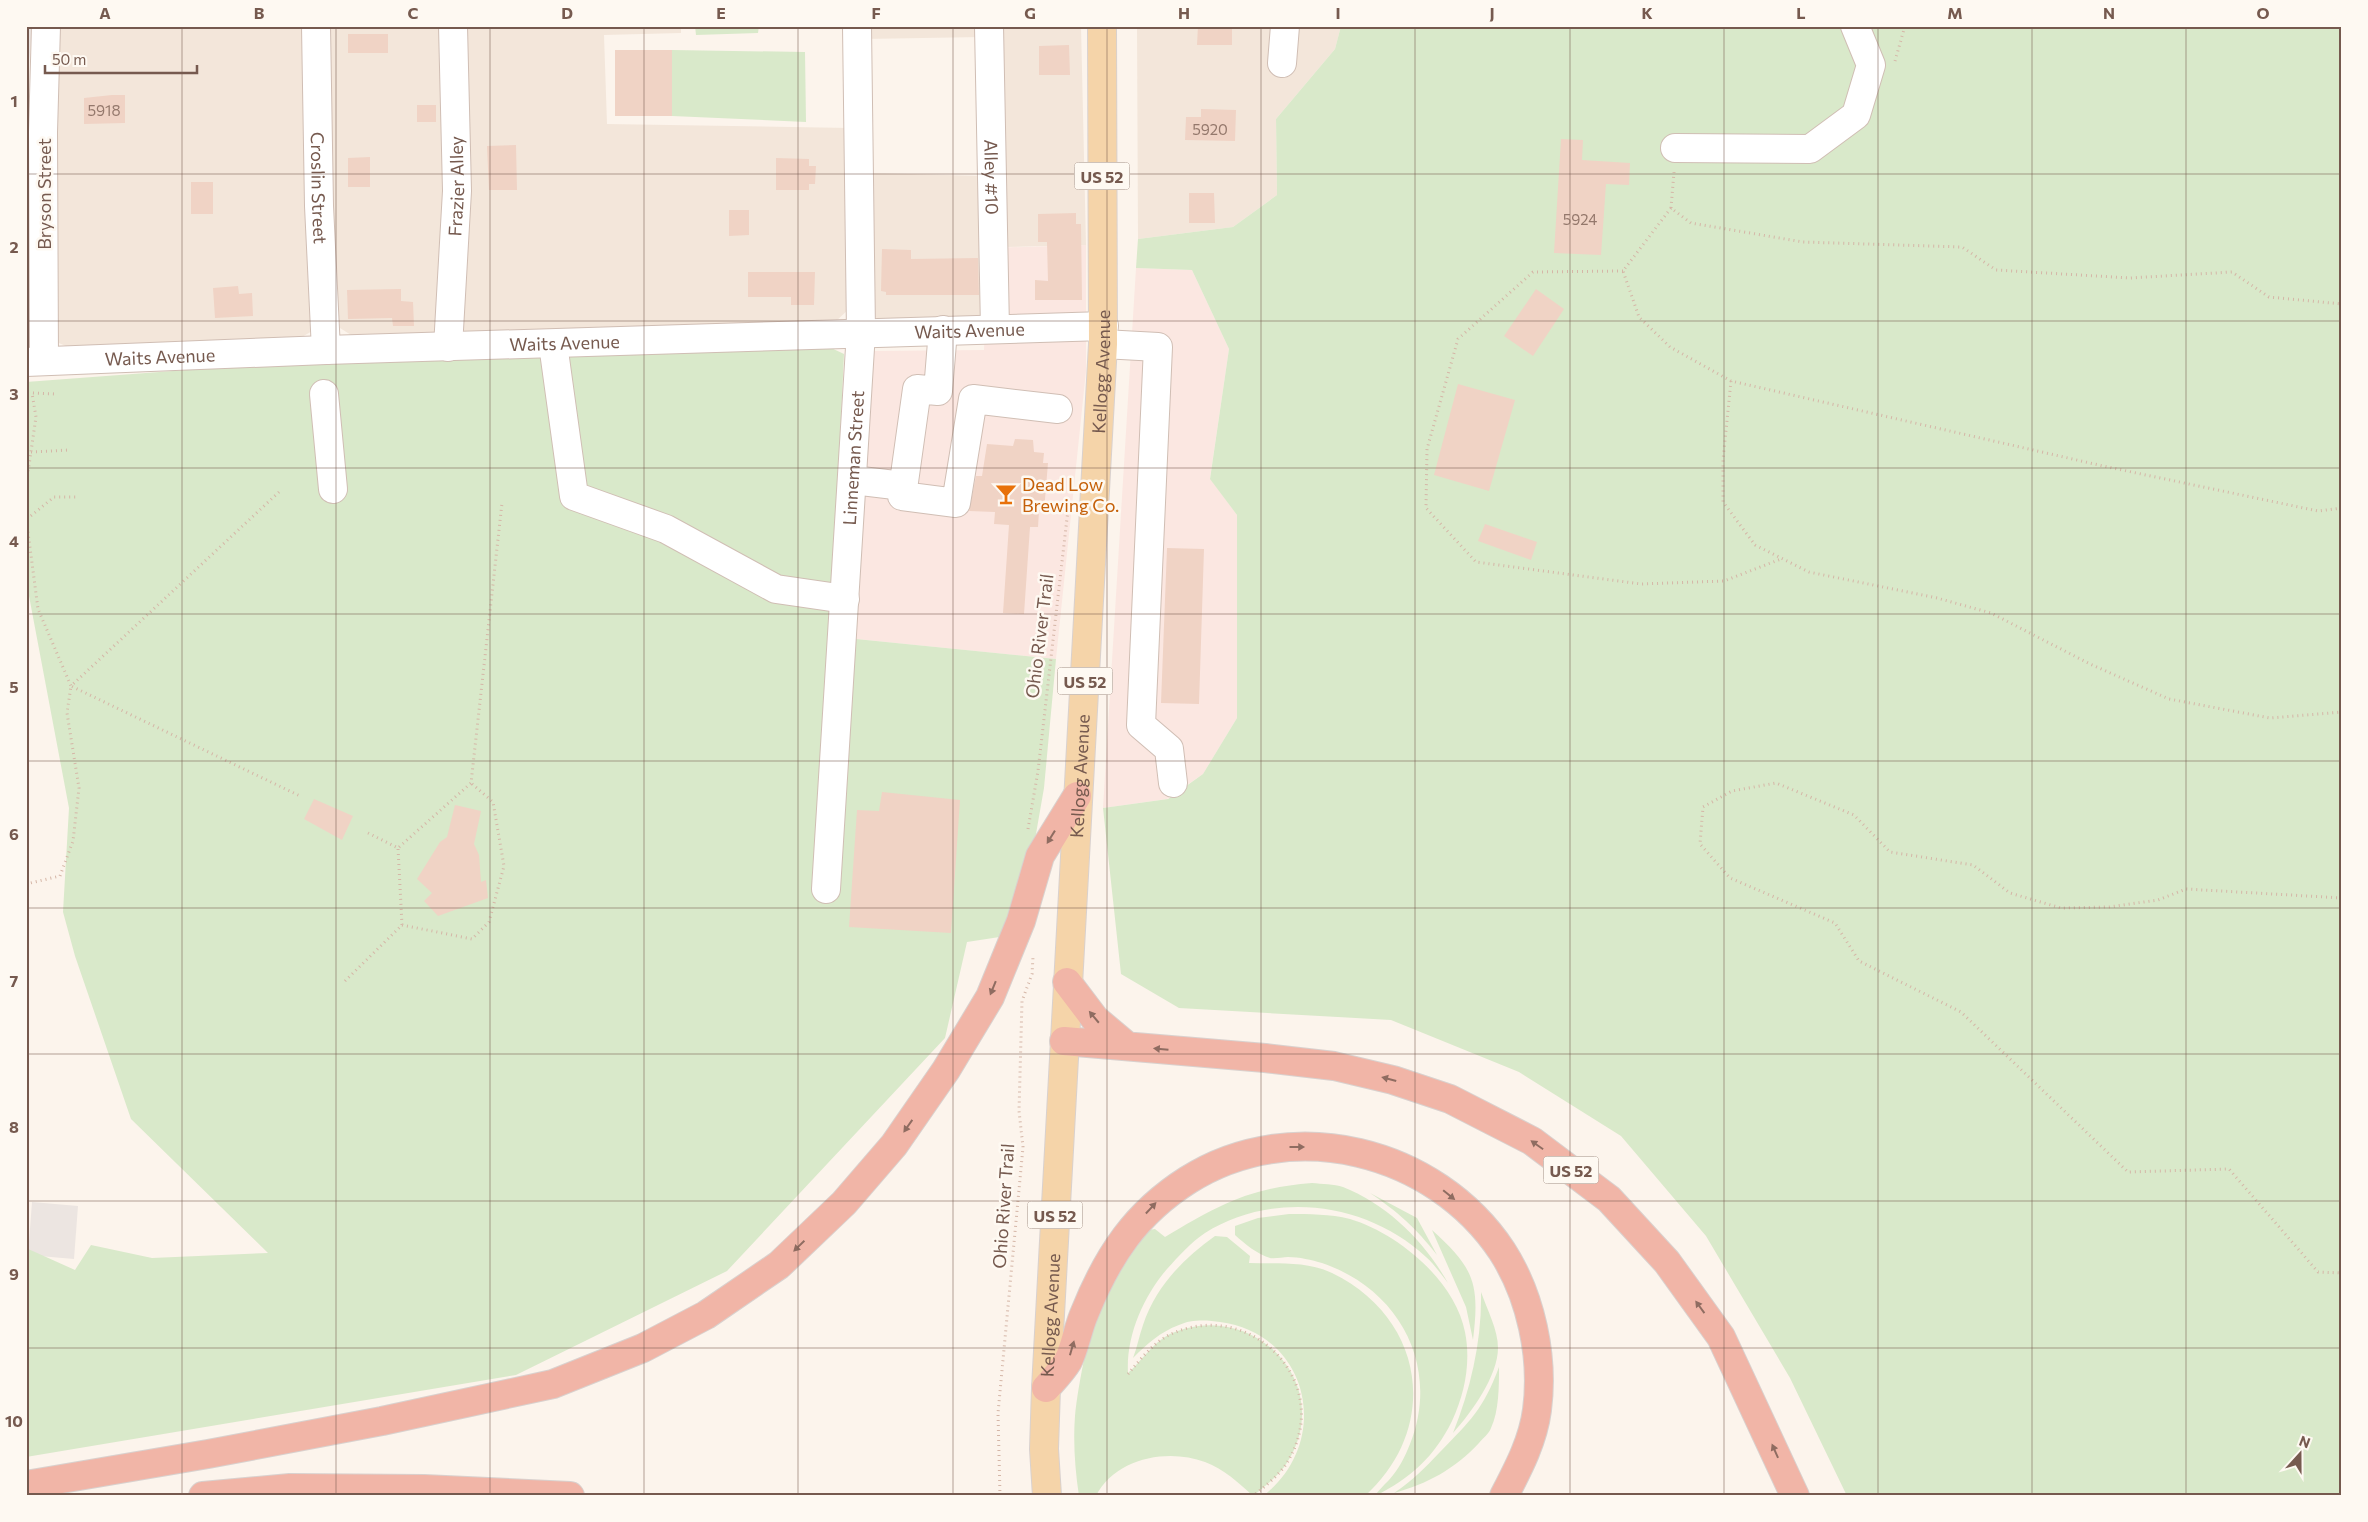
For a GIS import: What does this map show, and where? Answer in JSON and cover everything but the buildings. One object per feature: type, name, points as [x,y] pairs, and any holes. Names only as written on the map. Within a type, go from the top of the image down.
[{"type":"highway","points":[[26,1485],[382,1422],[553,1384],[643,1348],[706,1315],[779,1265],[844,1204],[894,1145],[946,1070],[990,997],[1021,921],[1040,856],[1077,796]]},
{"type":"highway","points":[[1068,982],[1095,1019],[1126,1046]]},
{"type":"highway","name":"US 52","points":[[1064,1042],[1265,1058],[1343,1068],[1393,1080],[1450,1099],[1532,1141],[1609,1199],[1667,1262],[1721,1337],[1794,1496]]},
{"type":"highway","points":[[1046,1388],[1068,1361],[1085,1310],[1114,1253],[1127,1234],[1157,1202],[1212,1167],[1236,1157],[1264,1150],[1318,1146],[1368,1154],[1397,1164],[1447,1193],[1502,1251],[1525,1301],[1532,1325],[1539,1384],[1536,1412],[1531,1435],[1519,1467],[1504,1496]]},
{"type":"highway","points":[[203,1496],[309,1488],[424,1489],[570,1496]]},
{"type":"main road","name":"Kellogg Avenue","points":[[1047,1496],[1044,1449],[1046,1388],[1077,796],[1092,566],[1103,335],[1102,26]]},
{"type":"street","name":"Bryson Street","points":[[35,361],[46,26]]},
{"type":"street","name":"Croslin Street","points":[[316,26],[319,206],[326,350]]},
{"type":"street","name":"Frazier Alley","points":[[448,347],[457,191],[454,26]]},
{"type":"street","name":"Linneman Street","points":[[826,889],[861,332],[858,26]]},
{"type":"street","name":"Alley #10","points":[[989,26],[995,329]]},
{"type":"street","points":[[1282,63],[1285,26]]},
{"type":"street","points":[[1675,148],[1810,149],[1856,115],[1871,65],[1854,26]]},
{"type":"street","name":"Waits Avenue","points":[[35,361],[995,329],[1103,335],[1158,348],[1141,725],[1169,749],[1173,783]]},
{"type":"street","points":[[938,391],[943,330]]},
{"type":"street","points":[[553,344],[574,496],[666,529],[776,589],[845,599]]},
{"type":"street","points":[[973,399],[956,503],[902,496],[917,388],[973,399],[1058,409]]},
{"type":"street","points":[[324,394],[333,489]]},
{"type":"street","points":[[853,480],[903,486]]},
{"type":"path","points":[[1623,271],[1671,208],[1675,148]]},
{"type":"path","points":[[1671,208],[1691,223],[1803,242],[1962,247],[1996,270],[2130,278],[2232,272],[2269,297],[2342,304]]},
{"type":"path","points":[[1623,271],[1639,317],[1670,347],[1731,381],[2142,474],[2318,511],[2342,508]]},
{"type":"path","points":[[1623,271],[1533,272],[1458,338],[1427,449],[1426,508],[1476,562],[1641,584],[1724,582],[1782,558]]},
{"type":"path","points":[[1731,381],[1723,460],[1723,502],[1755,545],[1809,572],[1937,598],[1991,613],[2090,664],[2169,699],[2270,718],[2342,712]]},
{"type":"path","points":[[26,486],[36,417],[32,393],[56,394]]},
{"type":"path","points":[[30,452],[69,450]]},
{"type":"path","points":[[71,686],[279,492]]},
{"type":"path","name":"Ohio River Trail","points":[[1026,835],[1038,771],[1069,495]]},
{"type":"path","points":[[26,884],[60,876],[73,842],[79,788],[67,713],[71,686],[38,610],[26,518],[54,497],[76,497]]},
{"type":"path","points":[[398,848],[471,783],[502,503]]},
{"type":"path","points":[[71,686],[300,796]]},
{"type":"path","points":[[402,925],[472,939],[489,922],[504,866],[493,802],[471,783]]},
{"type":"path","points":[[2342,898],[2186,889],[2158,900],[2109,907],[2060,908],[2010,893],[1973,865],[1890,852],[1854,815],[1776,783],[1732,791],[1703,807],[1700,844],[1730,878],[1835,923],[1859,961],[1961,1012],[2128,1172],[2229,1170],[2318,1272],[2342,1273]]},
{"type":"path","points":[[368,833],[398,848]]},
{"type":"path","points":[[345,981],[402,925],[398,848]]},
{"type":"path","name":"Ohio River Trail","points":[[1000,1496],[998,1413],[1023,1147],[1018,1110],[1022,1001],[1032,974],[1034,950]]},
{"type":"path","points":[[1128,1374],[1145,1353],[1168,1335],[1196,1325],[1225,1325],[1235,1328],[1253,1334],[1277,1352],[1294,1376],[1301,1405],[1299,1434],[1288,1461],[1253,1496]]},
{"type":"shaded area","points":[[26,26],[32,26],[27,91],[26,91]]},
{"type":"shaded area","points":[[55,26],[307,26],[314,330],[300,338],[68,347],[52,340]]},
{"type":"shaded area","points":[[327,26],[681,26],[681,33],[604,35],[607,124],[850,128],[849,309],[835,322],[359,340],[340,328],[329,249]]},
{"type":"shaded area","points":[[864,26],[982,26],[982,37],[864,39]]},
{"type":"shaded area","points":[[1000,26],[1081,26],[1086,245],[1004,247]]},
{"type":"shaded area","points":[[1137,26],[1341,26],[1335,49],[1276,119],[1277,195],[1233,227],[1138,239]]},
{"type":"shaded area","points":[[871,173],[984,176],[986,316],[880,321],[869,312]]},
{"type":"shaded area","points":[[1086,245],[1086,371],[1056,659],[856,639],[873,351],[984,350],[988,248]]},
{"type":"shaded area","points":[[1136,268],[1192,270],[1229,349],[1210,478],[1237,515],[1237,718],[1203,774],[1167,799],[1103,808]]},
{"type":"shaded area","points":[[32,1202],[78,1206],[74,1259],[28,1255]]},
{"type":"green space","points":[[695,26],[759,26],[758,33],[696,35]]},
{"type":"green space","points":[[1341,26],[2342,26],[2342,1496],[1847,1496],[1790,1378],[1706,1236],[1621,1136],[1519,1072],[1391,1020],[1179,1008],[1121,974],[1103,808],[1168,799],[1203,774],[1237,718],[1237,515],[1210,479],[1229,349],[1192,270],[1136,268],[1138,239],[1233,227],[1277,195],[1276,119],[1335,49]]},
{"type":"green space","points":[[672,50],[805,52],[806,122],[672,116]]},
{"type":"green space","points":[[827,346],[844,354],[831,634],[856,639],[1056,659],[1044,788],[1033,851],[1006,936],[967,942],[945,1038],[727,1271],[516,1375],[26,1457],[26,1248],[75,1270],[91,1245],[152,1258],[268,1253],[131,1119],[75,956],[63,912],[69,808],[26,580],[26,382],[306,361]]},
{"type":"green space","points":[[1312,1183],[1343,1187],[1390,1214],[1428,1253],[1448,1283],[1429,1260],[1402,1238],[1376,1224],[1348,1214],[1319,1208],[1290,1207],[1260,1211],[1232,1219],[1205,1233],[1190,1245],[1167,1269],[1150,1292],[1133,1331],[1128,1359],[1128,1373],[1152,1347],[1170,1334],[1201,1326],[1230,1327],[1256,1337],[1278,1354],[1293,1377],[1301,1403],[1300,1432],[1288,1461],[1277,1476],[1253,1496],[1219,1468],[1205,1462],[1175,1456],[1159,1457],[1129,1465],[1105,1483],[1096,1496],[1079,1496],[1076,1476],[1074,1426],[1077,1396],[1097,1309],[1108,1280],[1122,1255],[1137,1237],[1155,1229],[1165,1237],[1235,1200],[1270,1189]]},
{"type":"green space","points":[[1370,1193],[1417,1218],[1437,1255],[1406,1221]]},
{"type":"green space","points":[[1289,1214],[1327,1215],[1350,1219],[1386,1235],[1404,1247],[1437,1277],[1459,1313],[1465,1332],[1467,1343],[1466,1377],[1457,1410],[1445,1434],[1429,1456],[1410,1474],[1375,1496],[1395,1472],[1410,1444],[1418,1415],[1420,1386],[1416,1359],[1406,1334],[1392,1311],[1373,1291],[1349,1275],[1322,1263],[1292,1257],[1270,1258],[1265,1256],[1235,1235],[1235,1226],[1258,1218]]},
{"type":"green space","points":[[1432,1230],[1457,1255],[1471,1278],[1475,1304],[1473,1340],[1466,1307]]},
{"type":"green space","points":[[1215,1236],[1227,1237],[1250,1256],[1249,1263],[1302,1265],[1332,1273],[1363,1293],[1387,1317],[1403,1345],[1412,1375],[1412,1407],[1405,1438],[1389,1468],[1365,1496],[1263,1496],[1285,1474],[1298,1448],[1304,1420],[1302,1393],[1292,1368],[1275,1347],[1251,1331],[1215,1321],[1200,1320],[1184,1323],[1160,1335],[1133,1358],[1149,1311],[1163,1286],[1192,1254]]},
{"type":"green space","points":[[1481,1292],[1498,1341],[1497,1359],[1489,1382],[1482,1394],[1453,1433],[1465,1399],[1474,1364],[1480,1328]]},
{"type":"green space","points":[[1499,1367],[1497,1406],[1494,1421],[1487,1434],[1470,1452],[1450,1468],[1418,1485],[1394,1493],[1424,1469],[1468,1423],[1481,1405]]},
{"type":"place","name":"Dead Low Brewing Co.","points":[[1006,494]]}]
